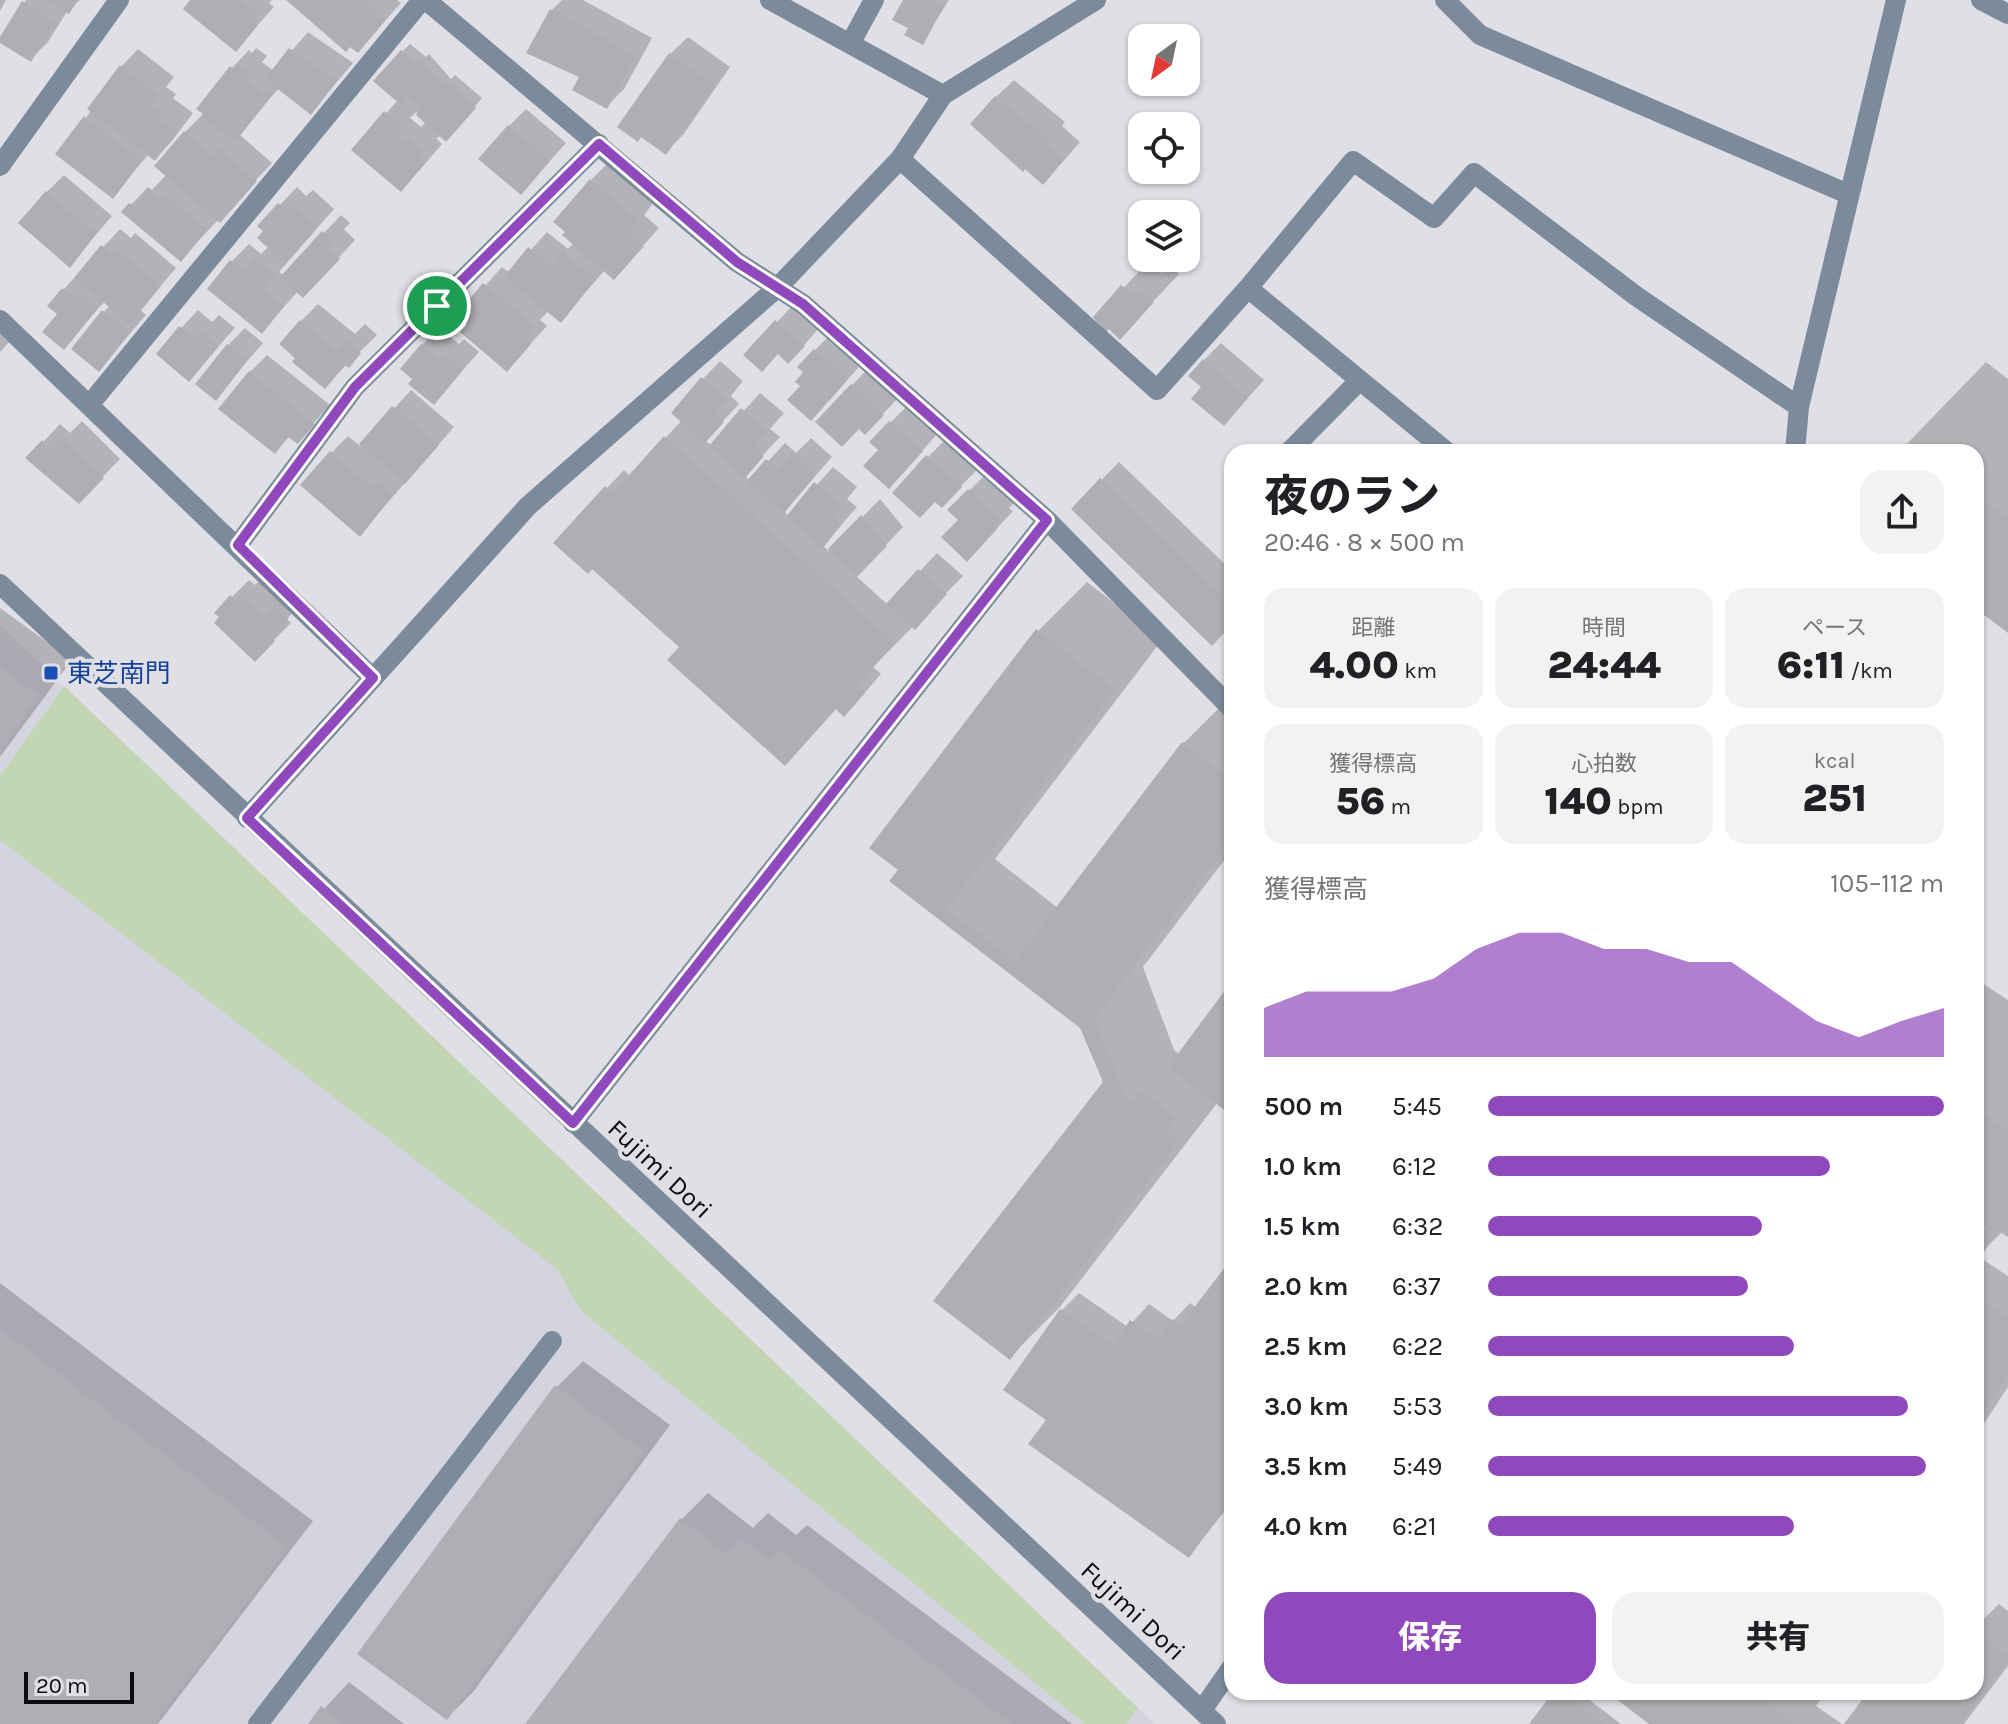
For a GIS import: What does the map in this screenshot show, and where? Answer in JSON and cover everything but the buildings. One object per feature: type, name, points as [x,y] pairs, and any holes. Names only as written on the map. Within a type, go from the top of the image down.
[{"type":"street","points":[[0,166],[119,0]]},
{"type":"street","points":[[90,404],[424,0],[737,262],[803,304],[1047,520],[1224,701]]},
{"type":"street","points":[[770,0],[943,95]]},
{"type":"street","points":[[850,44],[874,0]]},
{"type":"street","points":[[247,818],[528,506],[778,287],[900,159],[943,95],[1096,0]]},
{"type":"street","points":[[1445,0],[1480,35],[1848,194]]},
{"type":"street","points":[[1796,444],[1799,407],[1896,0]]},
{"type":"street","points":[[1981,0],[2008,14]]},
{"type":"street","points":[[238,545],[355,387],[599,144]]},
{"type":"street","points":[[900,159],[1157,390],[1248,288],[1353,161],[1434,218],[1474,173],[1636,296],[1799,407]]},
{"type":"street","points":[[1248,288],[1358,382],[1437,444]]},
{"type":"street","points":[[0,320],[238,545],[373,678]]},
{"type":"street","points":[[1297,444],[1358,382]]},
{"type":"street","points":[[573,1123],[1047,520]]},
{"type":"street","name":"Fujimi Dori","points":[[0,584],[1209,1717]]},
{"type":"street","points":[[258,1724],[552,1341]]},
{"type":"street","points":[[1209,1717],[1224,1684]]},
{"type":"shaded area","points":[[0,625],[64,686],[1155,1724],[0,1724]]},
{"type":"green space","points":[[64,686],[1138,1708],[1126,1724],[1085,1724],[581,1311],[557,1269],[0,840],[0,776]]},
{"type":"place","name":"東芝南門","points":[[51,673]]},
{"type":"route","points":[[599,144],[737,262],[803,304],[1047,520],[573,1123],[247,818],[373,678],[238,545],[355,387],[437,306],[599,144]]}]
